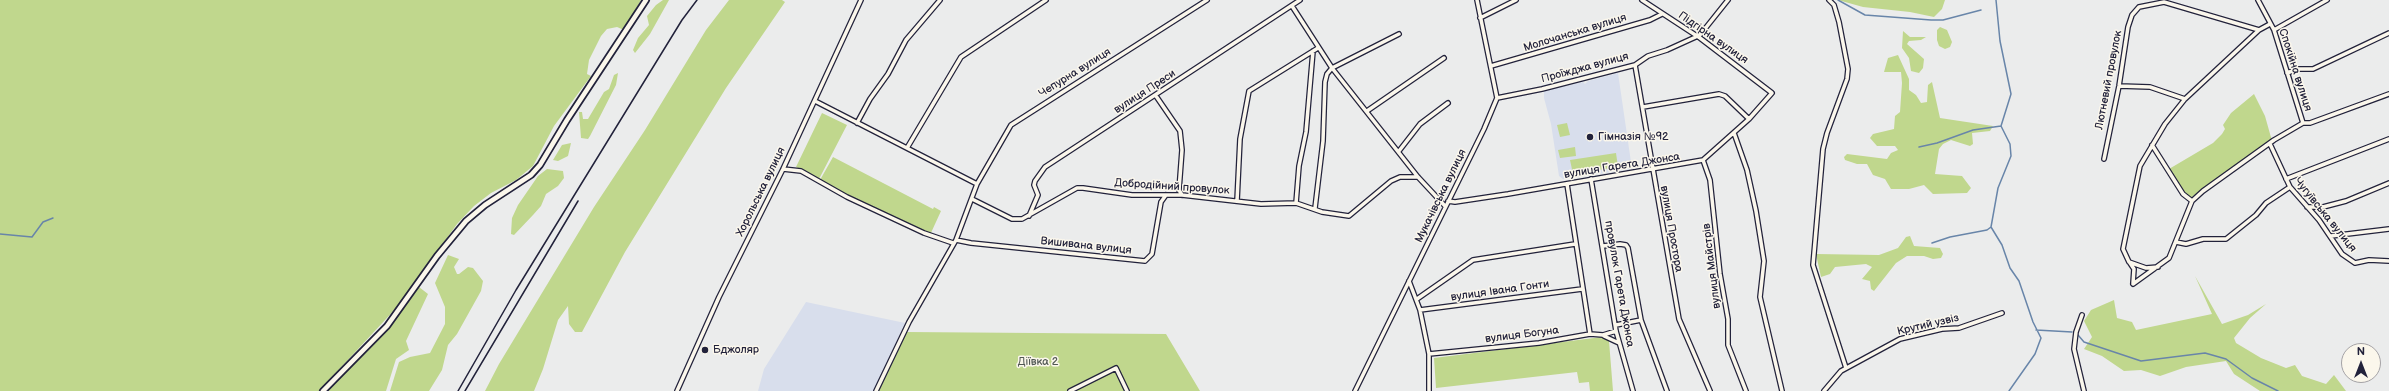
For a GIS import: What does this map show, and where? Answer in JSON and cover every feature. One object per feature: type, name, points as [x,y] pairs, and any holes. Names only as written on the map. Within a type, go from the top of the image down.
[{"type":"street","points":[[323,391],[387,326],[437,256],[466,221],[485,205],[532,175],[540,165],[567,120],[646,0]]},
{"type":"street","name":"Хорольська вулиця","points":[[677,391],[719,296],[783,169],[861,0]]},
{"type":"street","points":[[856,123],[870,99],[888,74],[906,40],[940,0]]},
{"type":"street","points":[[907,148],[961,57],[1046,0]]},
{"type":"street","name":"Чепурна вулиця","points":[[876,391],[909,322],[954,242],[977,184],[1011,125],[1207,0]]},
{"type":"street","name":"вулиця Преси","points":[[1029,216],[1038,195],[1038,191],[1034,185],[1039,173],[1300,0]]},
{"type":"street","points":[[1477,0],[1497,98]]},
{"type":"street","points":[[1480,18],[1516,0]]},
{"type":"street","name":"Підгірна вулиця","points":[[1642,0],[1697,36],[1772,93]]},
{"type":"street","name":"Проїжджа вулиця","points":[[1497,98],[1542,89],[1636,65],[1648,56],[1697,36],[1728,0]]},
{"type":"street","points":[[1829,0],[1834,5],[1838,18],[1848,69],[1847,79],[1827,133],[1823,149],[1813,264],[1846,368]]},
{"type":"street","name":"Спокійна вулиця","points":[[2258,0],[2274,30],[2303,123]]},
{"type":"street","points":[[2274,30],[2327,0]]},
{"type":"street","name":"Лютневий провулок","points":[[2104,158],[2119,86],[2128,27],[2134,10],[2139,7],[2164,2],[2259,30]]},
{"type":"street","points":[[1292,6],[1332,68],[1418,177],[1445,206]]},
{"type":"street","name":"Молочанська вулиця","points":[[1491,66],[1650,20],[1662,14]]},
{"type":"street","points":[[2270,24],[2259,30],[2185,99],[2152,145],[2140,166],[2123,248],[2134,269],[2133,284],[2159,267],[2169,258],[2192,201],[2270,144],[2303,123],[2310,123],[2389,94]]},
{"type":"street","points":[[2287,73],[2298,69],[2312,69],[2389,33]]},
{"type":"street","points":[[1315,208],[1324,141],[1325,82],[1332,68],[1399,34]]},
{"type":"street","points":[[1237,201],[1240,139],[1248,91],[1318,48]]},
{"type":"street","points":[[1296,203],[1299,166],[1306,132],[1313,51]]},
{"type":"street","points":[[1367,111],[1444,58]]},
{"type":"street","name":"вулиця Простора","points":[[1636,65],[1652,170],[1679,319],[1710,391]]},
{"type":"street","points":[[2119,86],[2150,87],[2185,99]]},
{"type":"street","name":"вулиця Гарета Джонса","points":[[1448,201],[1455,202],[1567,184],[1703,160],[1749,119],[1772,93]]},
{"type":"street","points":[[1643,107],[1719,94],[1725,96],[1749,119]]},
{"type":"street","points":[[1156,96],[1180,131],[1182,150],[1179,190],[1182,195]]},
{"type":"street","name":"Мукачівська вулиця","points":[[1355,391],[1484,129],[1497,98]]},
{"type":"street","points":[[815,101],[977,184]]},
{"type":"street","points":[[1399,151],[1420,124],[1448,103]]},
{"type":"street","points":[[1734,133],[1747,170],[1755,204],[1764,254],[1760,296],[1782,391]]},
{"type":"street","points":[[2286,179],[2389,139]]},
{"type":"street","name":"Чугуївська вулиця","points":[[2270,144],[2290,187],[2331,236],[2342,254],[2355,263],[2389,261]]},
{"type":"street","points":[[2152,145],[2183,194],[2192,201]]},
{"type":"street","name":"вулиця Майстрів","points":[[1703,160],[1710,180],[1720,274],[1728,319],[1728,345],[1746,391]]},
{"type":"street","name":"Вишивана вулиця","points":[[783,169],[801,170],[847,197],[924,234],[954,242],[1145,261],[1152,254],[1162,202],[1166,195]]},
{"type":"street","name":"Добродійний провулок","points":[[972,199],[1012,219],[1022,219],[1029,216],[1077,188],[1132,195],[1182,195],[1261,204],[1296,203],[1315,208],[1322,212],[1349,216],[1391,181],[1400,177],[1418,177]]},
{"type":"street","name":"провулок Гарета Джонса","points":[[1591,179],[1616,331],[1633,391]]},
{"type":"street","points":[[2308,208],[2323,207],[2346,201],[2389,183]]},
{"type":"street","points":[[1567,184],[1590,334]]},
{"type":"street","points":[[2176,242],[2186,244],[2203,239],[2226,239],[2256,215],[2266,204],[2290,187]]},
{"type":"street","points":[[2331,236],[2389,229]]},
{"type":"street","points":[[1417,299],[1474,260],[1575,244]]},
{"type":"street","points":[[1603,246],[1620,244],[1626,245],[1628,248],[1641,320],[1667,391]]},
{"type":"street","points":[[2130,262],[2146,268],[2159,267]]},
{"type":"street","points":[[1409,281],[1417,299],[1429,354],[1429,391]]},
{"type":"street","name":"вулиця Івана Гонти","points":[[1420,310],[1582,289]]},
{"type":"street","name":"Крутий узвіз","points":[[1824,391],[1846,368],[1900,339],[1942,329],[1959,328],[2002,313]]},
{"type":"street","points":[[2082,315],[2076,332],[2074,349],[2084,391]]},
{"type":"street","points":[[1616,325],[1641,320]]},
{"type":"street","name":"вулиця Богуна","points":[[1429,354],[1539,343],[1590,334],[1603,335],[1616,331]]},
{"type":"street","points":[[1603,335],[1619,344]]},
{"type":"street","points":[[1070,391],[1116,368],[1127,391]]},
{"type":"shaded area","name":"Гімназія №92","points":[[1618,73],[1632,169],[1563,179],[1559,176],[1551,124],[1544,98],[1544,91],[1583,82],[1585,84],[1588,81]]},
{"type":"shaded area","points":[[806,302],[905,323],[874,391],[758,391],[764,369]]},
{"type":"green space","points":[[0,0],[641,0],[624,30],[617,27],[607,29],[601,36],[589,60],[587,74],[591,76],[554,126],[533,166],[516,180],[491,193],[474,206],[457,224],[399,305],[319,391],[0,391]]},
{"type":"green space","points":[[663,0],[669,0],[650,34],[635,53],[633,50],[638,38],[649,25],[647,16],[656,5]]},
{"type":"green space","points":[[729,0],[782,0],[785,2],[726,88],[625,252],[582,332],[575,332],[569,324],[568,306],[558,320],[543,369],[534,391],[485,391],[499,364],[594,207],[645,130],[706,30]]},
{"type":"green space","points":[[1838,0],[1945,0],[1942,9],[1934,17],[1910,12],[1863,7]]},
{"type":"green space","points":[[1940,27],[1947,30],[1952,42],[1950,47],[1945,49],[1939,46],[1937,40],[1937,30]]},
{"type":"green space","points":[[1903,31],[1910,37],[1926,37],[1921,40],[1909,41],[1907,44],[1924,59],[1923,68],[1919,73],[1911,71],[1909,58],[1902,48]]},
{"type":"green space","points":[[1898,55],[1909,79],[1909,90],[1916,95],[1921,103],[1927,102],[1928,85],[1932,82],[1940,118],[1993,126],[1990,131],[1972,133],[1973,144],[1970,146],[1951,140],[1943,144],[1939,149],[1935,174],[1962,176],[1971,188],[1967,193],[1933,194],[1924,185],[1909,189],[1891,189],[1885,179],[1873,175],[1867,164],[1857,164],[1845,160],[1844,157],[1847,154],[1887,159],[1891,153],[1898,150],[1895,146],[1877,146],[1870,138],[1873,134],[1894,129],[1895,116],[1900,112],[1902,83],[1901,72],[1884,72],[1888,58]]},
{"type":"green space","points":[[618,73],[616,85],[590,136],[588,139],[581,138],[579,112],[582,112],[583,119],[588,119],[604,92],[609,89],[614,75]]},
{"type":"green space","points":[[2254,94],[2265,116],[2272,141],[2189,199],[2183,193],[2169,169],[2213,143],[2225,129],[2223,125],[2231,113]]},
{"type":"green space","points":[[822,113],[847,125],[819,179],[796,167]]},
{"type":"green space","points":[[1567,123],[1570,135],[1560,137],[1557,125]]},
{"type":"green space","points":[[571,143],[568,156],[558,161],[553,160],[562,145]]},
{"type":"green space","points":[[1575,147],[1576,156],[1560,158],[1558,150]]},
{"type":"green space","points":[[1616,153],[1618,167],[1573,174],[1570,160]]},
{"type":"green space","points":[[833,157],[933,209],[934,207],[941,211],[930,235],[847,196],[820,180]]},
{"type":"green space","points":[[547,169],[563,171],[564,178],[558,186],[546,194],[541,206],[533,215],[514,235],[511,234],[512,218],[518,205],[538,176]]},
{"type":"green space","points":[[1910,236],[1914,246],[1940,248],[1943,254],[1941,258],[1933,259],[1924,256],[1907,256],[1896,263],[1874,291],[1871,289],[1870,281],[1862,279],[1872,267],[1866,264],[1835,267],[1830,274],[1821,277],[1816,254],[1879,255],[1898,248],[1906,237]]},
{"type":"green space","points":[[448,255],[459,259],[454,267],[457,274],[468,267],[473,268],[483,281],[481,291],[457,334],[448,345],[442,370],[429,391],[390,391],[399,362],[410,357],[430,353],[445,324],[445,307],[435,283]]},
{"type":"green space","points":[[2195,276],[2222,324],[2248,315],[2266,304],[2250,318],[2234,338],[2236,343],[2261,358],[2286,368],[2295,365],[2302,376],[2326,384],[2334,375],[2346,391],[2260,391],[2234,374],[2226,361],[2186,367],[2160,376],[2141,370],[2124,371],[2102,356],[2084,349],[2092,337],[2084,321],[2091,310],[2114,300],[2117,318],[2132,322],[2136,330],[2212,314]]},
{"type":"green space","points":[[419,287],[428,294],[406,341],[409,350],[396,359],[386,391],[327,391],[389,328]]},
{"type":"green space","name":"Діївка 2","points":[[907,332],[1166,334],[1200,391],[877,391]]},
{"type":"green space","points":[[1602,337],[1609,341],[1613,391],[1590,391],[1589,382],[1579,383],[1577,372],[1436,388],[1434,358]]},
{"type":"waterway","points":[[1838,0],[1865,15],[1931,20],[1943,20],[1981,10]]},
{"type":"waterway","points":[[1996,0],[2000,41],[2011,94],[2001,126],[2010,144],[2011,156],[1998,188],[1991,227],[2002,245],[2010,268],[2019,281],[2033,322],[2041,338],[2035,354],[2009,391]]},
{"type":"waterway","points":[[1919,147],[1937,143],[1973,130],[2001,126]]},
{"type":"waterway","points":[[0,234],[32,237],[43,222],[53,218]]},
{"type":"waterway","points":[[1932,243],[1950,237],[1987,230],[1991,227]]},
{"type":"waterway","points":[[2036,330],[2072,332]]},
{"type":"waterway","points":[[2078,335],[2084,342],[2141,361],[2205,353],[2226,359],[2252,378],[2278,391]]},
{"type":"railway","points":[[458,391],[516,290],[682,20],[697,0]]},
{"type":"railway","points":[[465,391],[578,201]]},
{"type":"place","name":"Гімназія №92","points":[[1590,137]]},
{"type":"place","name":"Бджоляр","points":[[705,350]]}]
